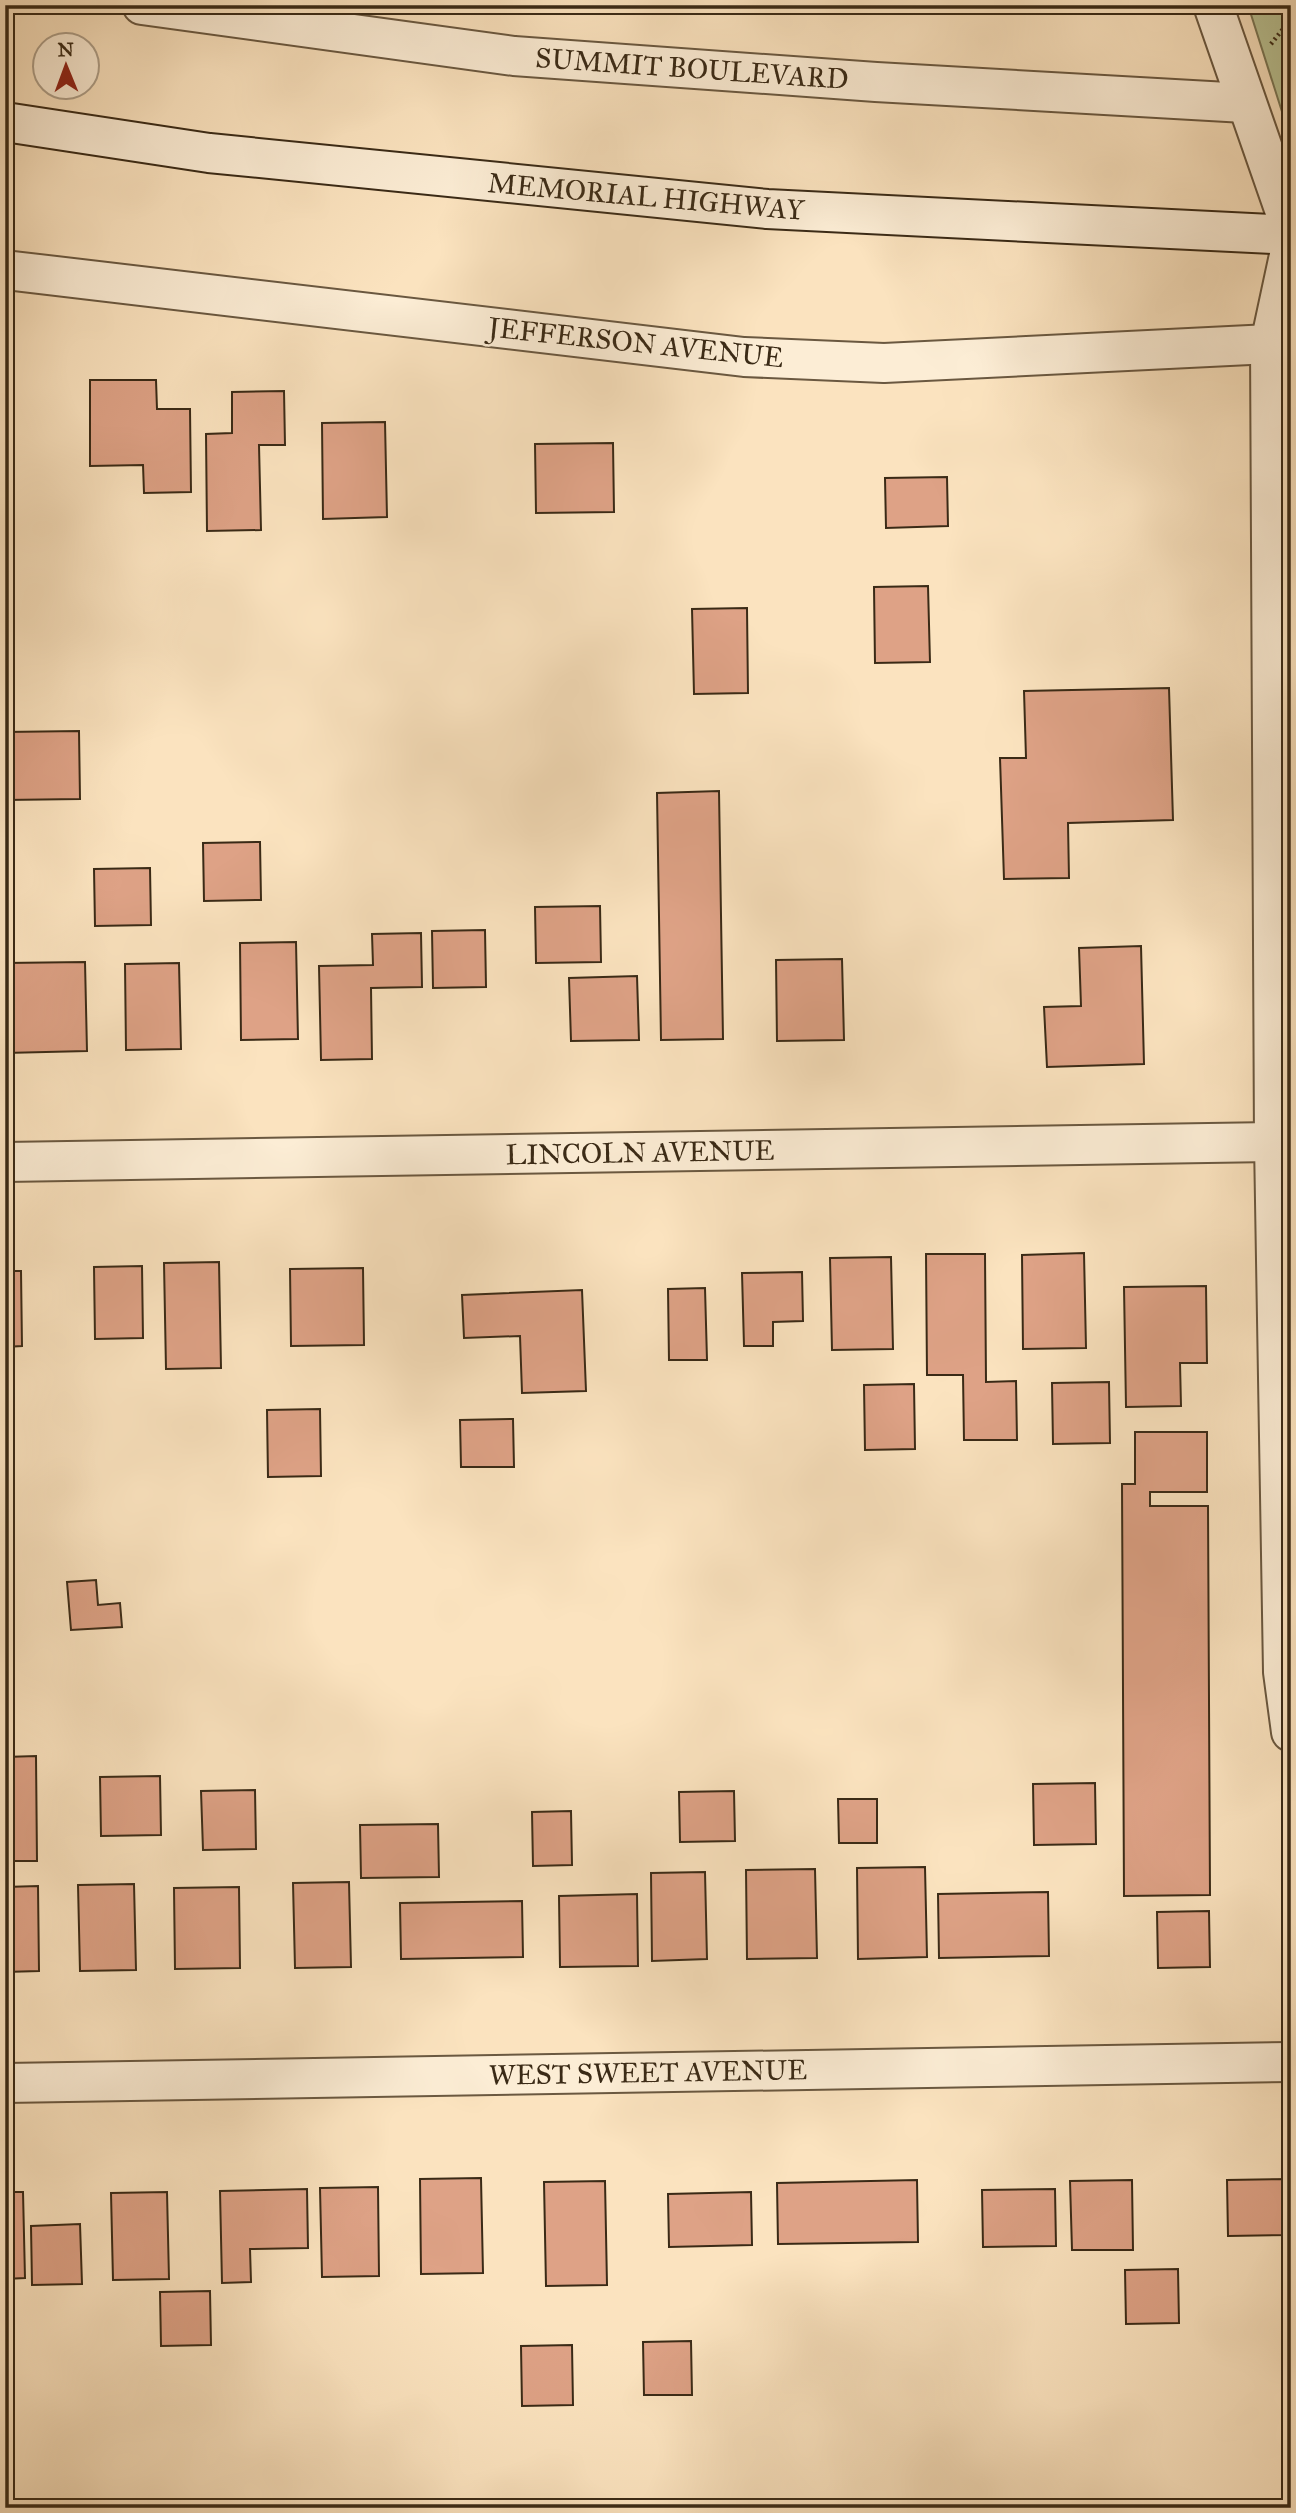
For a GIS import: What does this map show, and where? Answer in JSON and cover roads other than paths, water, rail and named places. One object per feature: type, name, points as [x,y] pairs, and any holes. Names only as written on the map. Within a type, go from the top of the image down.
[{"type":"street","name":"SUMMIT BOULEVARD","points":[[142,5],[514,55],[876,82],[1245,103]]},
{"type":"street","points":[[1213,5],[1291,229]]},
{"type":"street","name":"MEMORIAL HIGHWAY","points":[[5,122],[209,153],[766,209],[1291,235]]},
{"type":"street","points":[[1291,246],[1270,344],[1274,1142],[1283,1672],[1291,1732]]},
{"type":"street","name":"JEFFERSON AVENUE","points":[[5,270],[744,357],[884,363],[1270,344]]},
{"type":"street","name":"LINCOLN AVENUE","points":[[5,1162],[1274,1142]]},
{"type":"street","name":"WEST SWEET AVENUE","points":[[5,2083],[1291,2062]]}]
